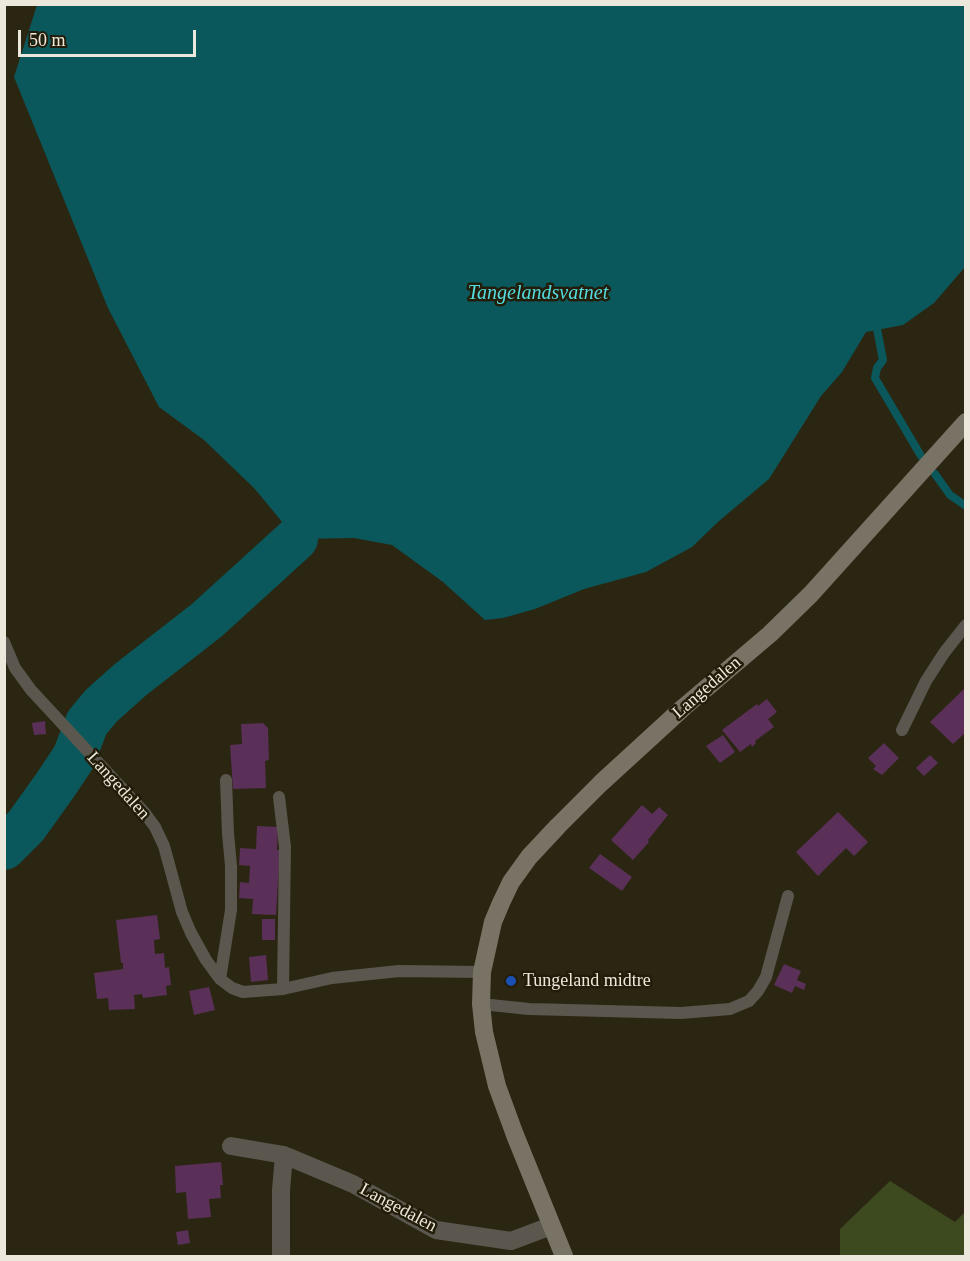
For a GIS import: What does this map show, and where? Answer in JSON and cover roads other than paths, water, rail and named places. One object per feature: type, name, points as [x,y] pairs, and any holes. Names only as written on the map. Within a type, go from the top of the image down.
[{"type":"main road","name":"Langedalen","points":[[564,1257],[497,1086],[484,1032],[481,1004],[482,972],[493,922],[511,882],[529,858],[601,783],[770,634],[811,594],[966,422]]},
{"type":"street","name":"Langedalen","points":[[231,1146],[284,1155],[353,1184],[436,1230],[511,1241],[551,1226]]},
{"type":"street","points":[[281,1257],[281,1190],[284,1155]]},
{"type":"lane","points":[[902,730],[926,681],[966,625]]},
{"type":"lane","name":"Langedalen","points":[[4,642],[22,679],[155,827],[164,846],[182,912],[191,933],[220,979],[232,988],[243,992],[284,989],[332,978],[399,971],[482,972]]},
{"type":"lane","points":[[220,979],[231,910],[226,780]]},
{"type":"lane","points":[[279,797],[285,847],[284,989]]},
{"type":"lane","points":[[481,1004],[529,1009],[681,1013],[730,1009],[749,1001],[758,992],[766,977],[788,896]]},
{"type":"water","name":"Tangelandsvatnet","points":[[37,5],[965,5],[965,267],[934,303],[903,325],[866,332],[842,372],[821,396],[769,479],[692,547],[646,572],[584,589],[535,609],[503,618],[485,620],[443,582],[392,545],[354,538],[296,539],[255,489],[204,440],[159,407],[108,308],[14,77]]},
{"type":"waterway","points":[[877,329],[883,360],[877,368],[875,378],[921,456]]},
{"type":"waterway","points":[[935,474],[950,495],[966,506]]},
{"type":"waterway","points":[[4,848],[26,826],[56,784],[74,757],[87,723],[101,706],[130,680],[207,620],[296,539]]},
{"type":"place","name":"Tungeland midtre","points":[[511,981]]}]
